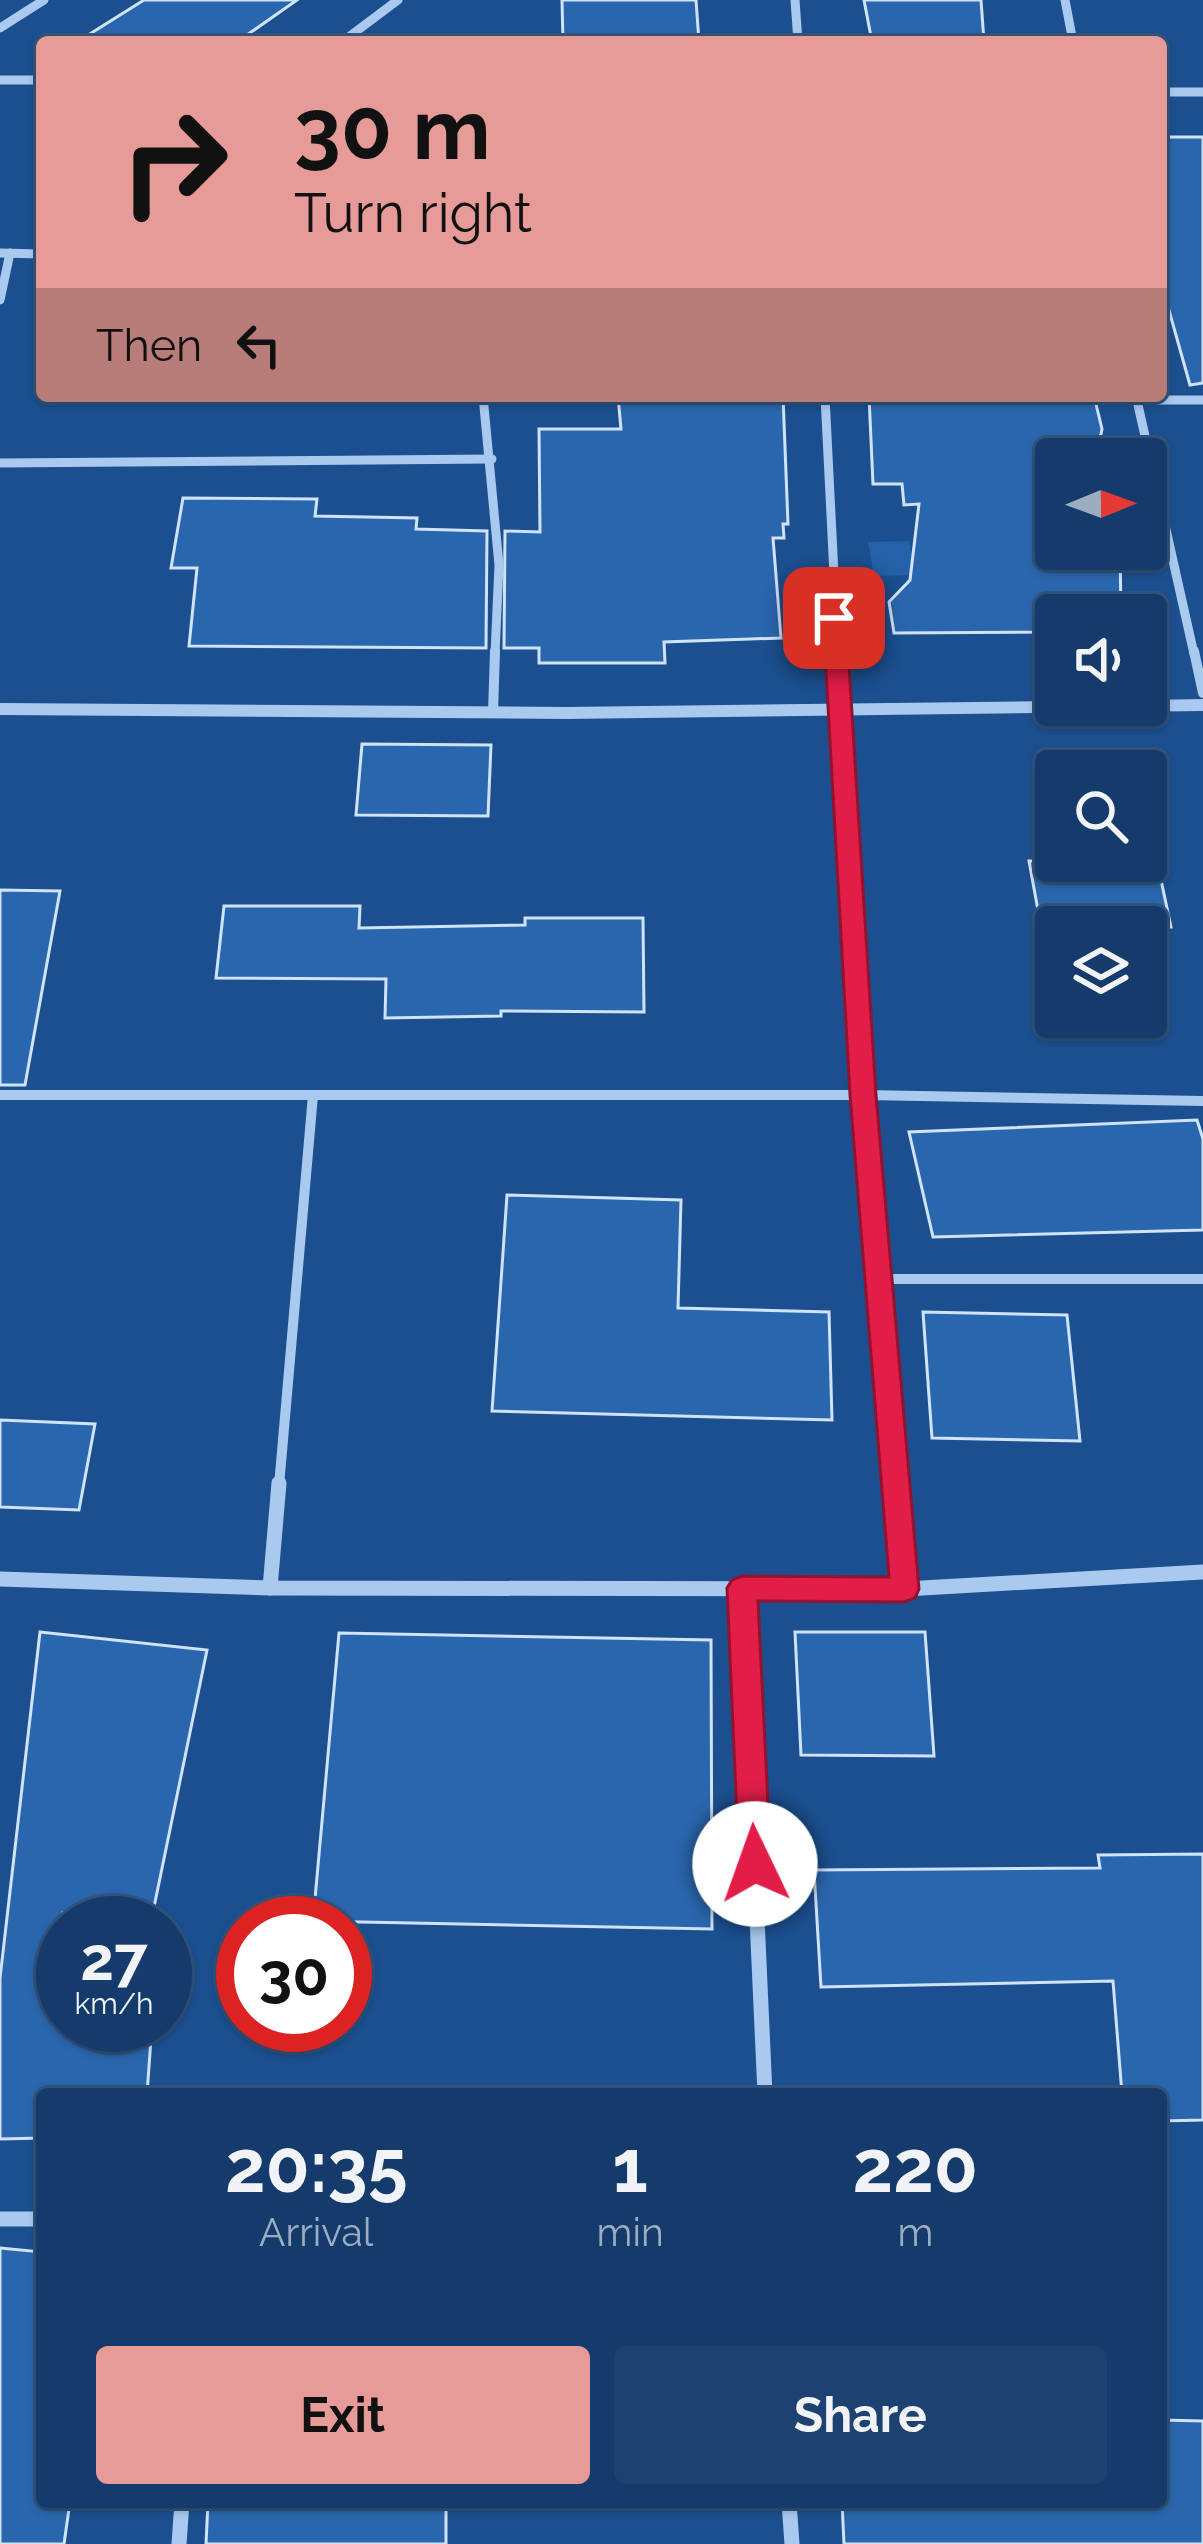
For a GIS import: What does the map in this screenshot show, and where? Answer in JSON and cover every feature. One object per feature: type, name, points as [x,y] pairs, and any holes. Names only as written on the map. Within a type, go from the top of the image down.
[{"type":"street","points":[[0,28],[44,0]]},
{"type":"street","points":[[350,36],[398,0]]},
{"type":"street","points":[[796,0],[798,36]]},
{"type":"street","points":[[1065,0],[1071,36]]},
{"type":"street","points":[[0,80],[36,80]]},
{"type":"street","points":[[1167,92],[1203,92]]},
{"type":"street","points":[[0,300],[5,253],[36,254]]},
{"type":"street","points":[[1167,399],[1203,400]]},
{"type":"street","points":[[484,402],[493,459],[500,598],[493,712]]},
{"type":"street","points":[[825,402],[838,706],[863,1095],[904,1589]]},
{"type":"street","points":[[1137,402],[1203,694]]},
{"type":"street","points":[[0,463],[493,459]]},
{"type":"street","points":[[0,709],[493,712],[1203,705]]},
{"type":"street","points":[[0,1095],[863,1095],[1203,1101]]},
{"type":"street","points":[[270,1588],[313,1095]]},
{"type":"street","points":[[879,1279],[1203,1279]]},
{"type":"street","points":[[0,1579],[270,1588],[904,1589],[1203,1572]]},
{"type":"street","points":[[742,1588],[765,2088]]},
{"type":"street","points":[[0,2219],[36,2218]]},
{"type":"street","points":[[179,2544],[182,2508]]},
{"type":"street","points":[[789,2508],[792,2544]]},
{"type":"shaded area","points":[[909,541],[915,575],[874,576],[868,542]]},
{"type":"building","points":[[144,0],[297,0],[246,36],[87,36]]},
{"type":"building","points":[[562,0],[696,0],[699,36],[563,36]]},
{"type":"building","points":[[864,0],[981,0],[984,36],[871,36]]},
{"type":"building","points":[[1167,137],[1203,137],[1203,383],[1190,385],[1167,303]]},
{"type":"building","points":[[619,402],[783,402],[788,524],[783,524],[784,538],[773,538],[781,638],[664,642],[665,663],[539,663],[539,648],[504,648],[505,531],[540,532],[539,429],[621,429]]},
{"type":"building","points":[[869,402],[1095,402],[1100,438],[1035,438],[1035,570],[1120,570],[1121,594],[1035,594],[1035,632],[894,633],[889,602],[910,580],[919,504],[904,505],[902,484],[873,484]]},
{"type":"building","points":[[183,498],[317,499],[315,516],[417,518],[416,529],[487,531],[486,648],[189,646],[197,568],[171,568]]},
{"type":"building","points":[[362,744],[491,745],[488,816],[356,815]]},
{"type":"building","points":[[1029,861],[1035,861],[1035,882],[1161,882],[1167,906],[1037,906]]},
{"type":"building","points":[[0,890],[60,891],[25,1085],[0,1085]]},
{"type":"building","points":[[224,906],[360,906],[359,928],[525,925],[525,918],[643,918],[644,1012],[501,1011],[501,1016],[385,1018],[386,979],[216,978]]},
{"type":"building","points":[[1197,1120],[1203,1139],[1203,1230],[933,1237],[909,1132]]},
{"type":"building","points":[[507,1195],[681,1200],[678,1308],[829,1312],[832,1420],[492,1411]]},
{"type":"building","points":[[923,1312],[1067,1315],[1080,1441],[932,1438]]},
{"type":"building","points":[[0,1420],[95,1424],[79,1510],[0,1507]]},
{"type":"building","points":[[40,1632],[207,1650],[156,1896],[36,1896],[36,2052],[150,2052],[147,2088],[36,2088],[36,2138],[0,2139],[0,1978]]},
{"type":"building","points":[[795,1632],[925,1632],[934,1756],[801,1755]]},
{"type":"building","points":[[339,1633],[711,1640],[712,1929],[372,1922],[372,1896],[315,1896]]},
{"type":"building","points":[[1203,1854],[1203,2120],[1167,2121],[1167,2088],[1122,2088],[1113,1981],[821,1987],[814,1870],[1100,1868],[1098,1855]]},
{"type":"building","points":[[0,2248],[36,2251],[36,2508],[69,2508],[64,2544],[0,2544]]},
{"type":"building","points":[[1167,2420],[1203,2421],[1203,2544],[844,2544],[842,2508],[1167,2508]]},
{"type":"building","points":[[208,2508],[446,2508],[446,2544],[206,2544]]},
{"type":"route","points":[[755,1864],[742,1588],[904,1589],[863,1095],[834,618]]}]
